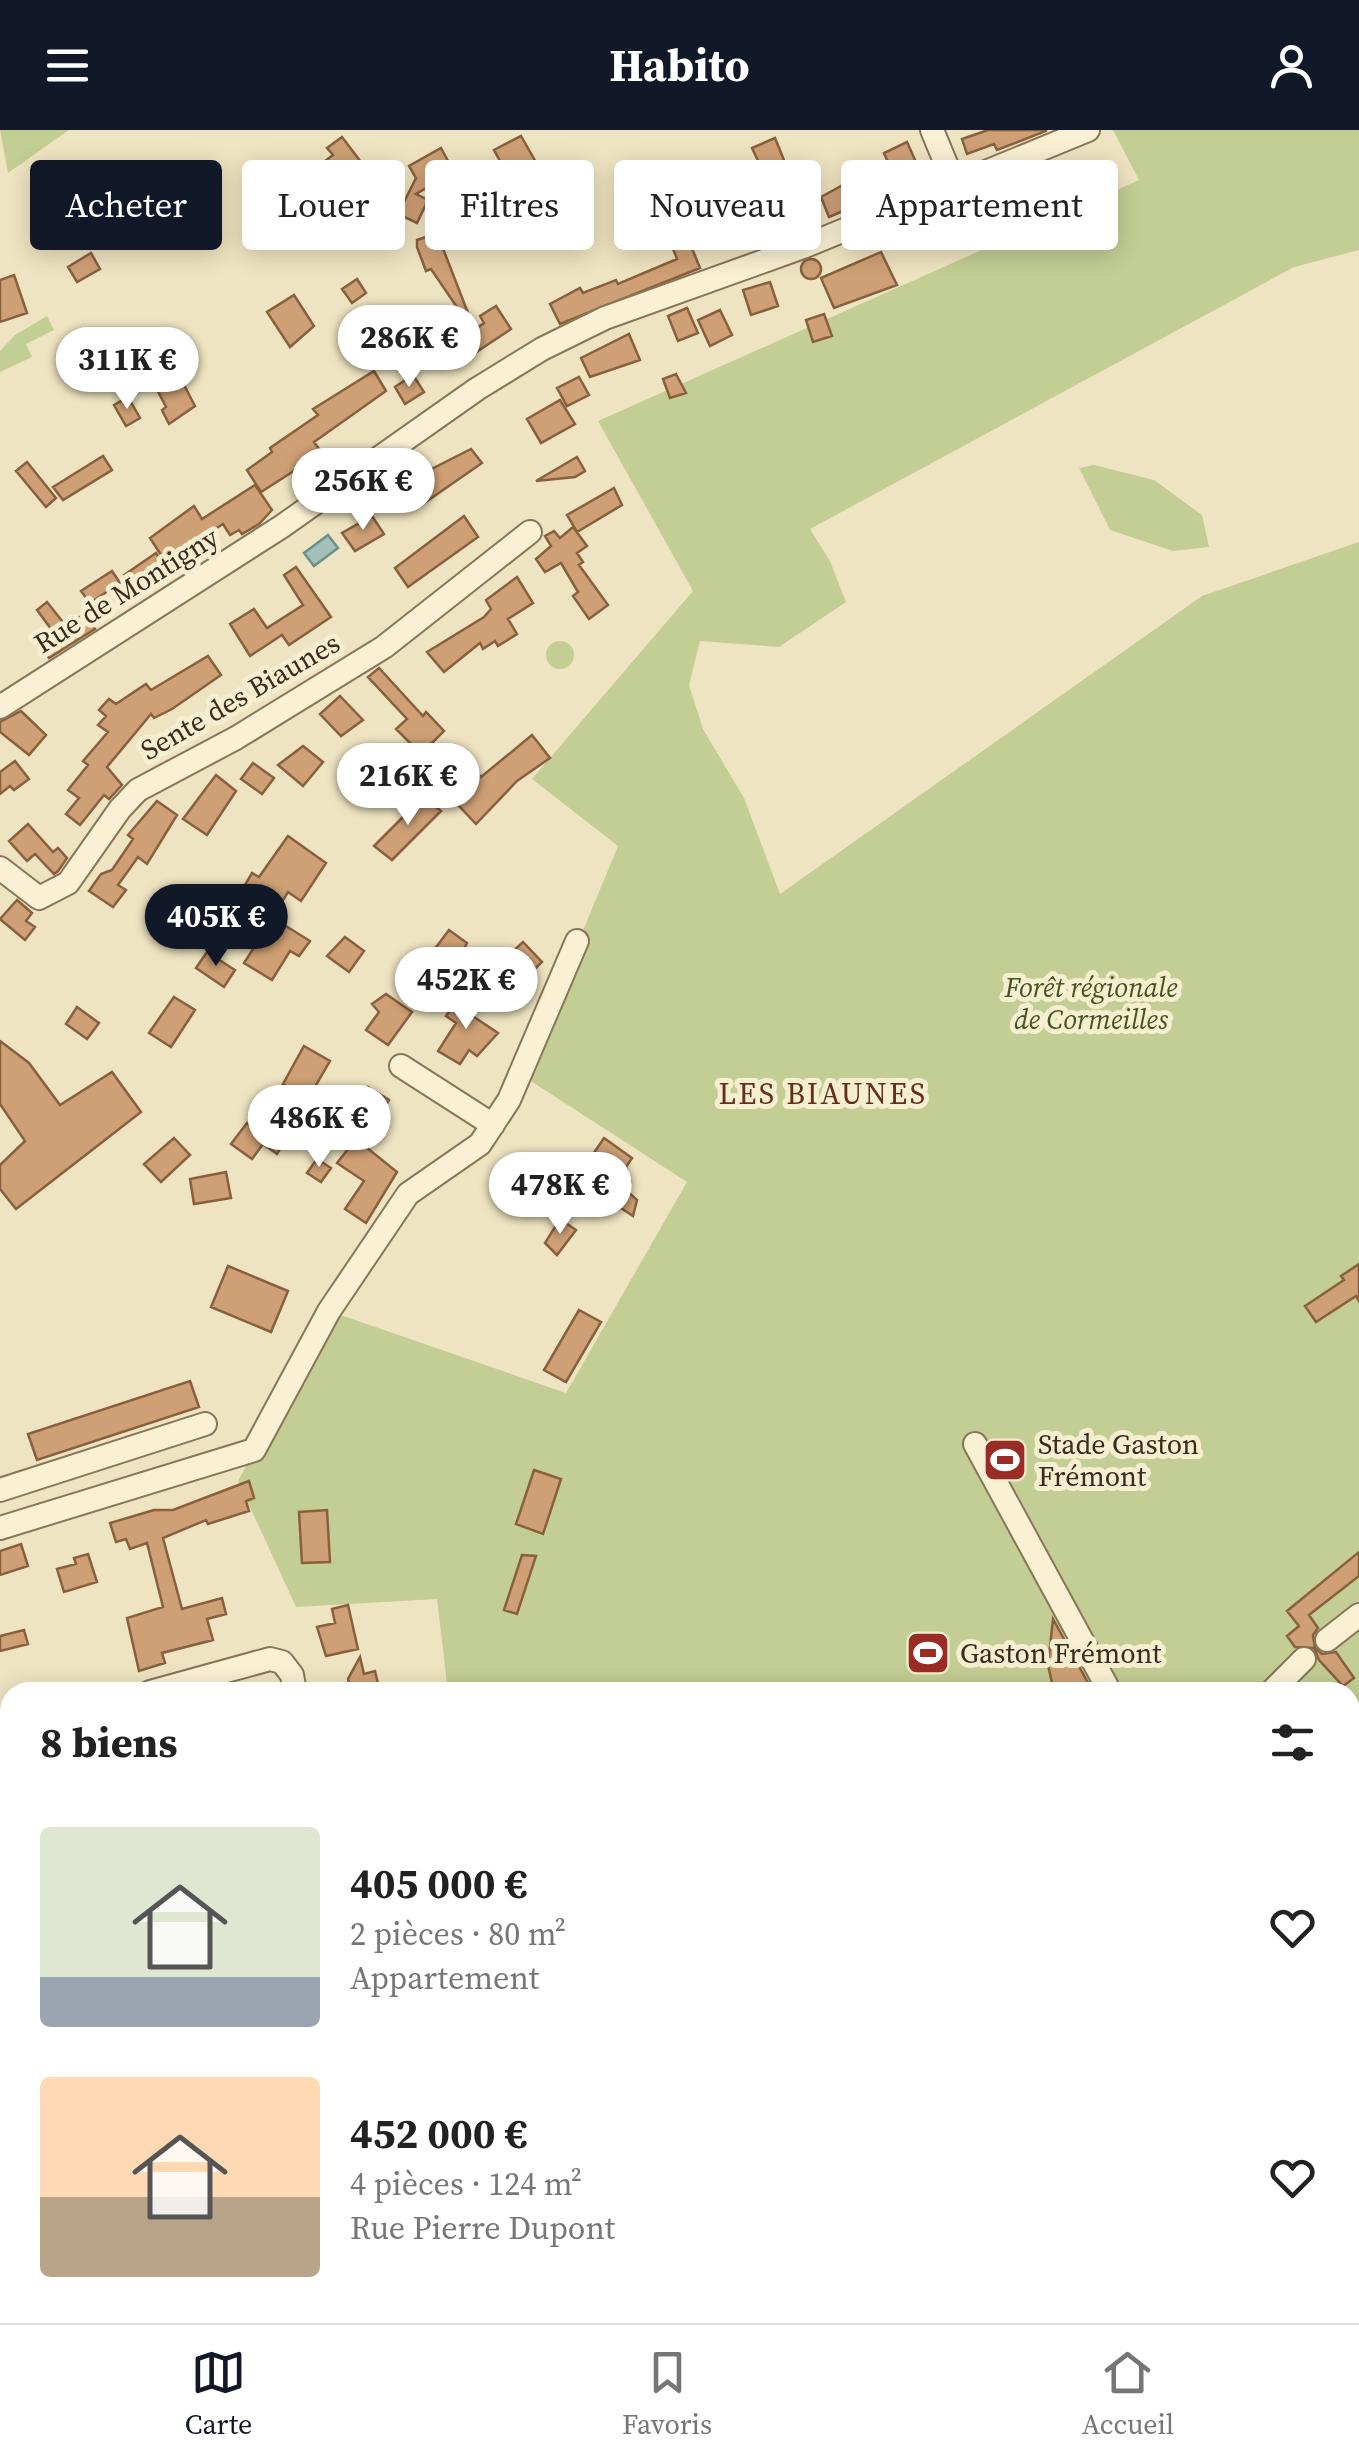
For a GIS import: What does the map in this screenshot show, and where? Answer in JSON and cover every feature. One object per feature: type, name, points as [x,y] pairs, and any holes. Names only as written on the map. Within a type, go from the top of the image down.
[{"type":"street","points":[[932,130],[944,160]]},
{"type":"street","name":"Rue de Montigny","points":[[1014,160],[1088,130]]},
{"type":"street","name":"Rue de Montigny","points":[[0,706],[281,527],[477,389],[542,350],[605,318],[841,231]]},
{"type":"street","name":"Sente des Biaunes","points":[[0,868],[39,898],[59,890],[138,790],[236,738],[384,647],[530,532]]},
{"type":"street","points":[[0,1528],[254,1450],[328,1311],[408,1194],[480,1144],[509,1100],[577,941]]},
{"type":"street","points":[[401,1066],[493,1124]]},
{"type":"street","points":[[0,1490],[205,1424]]},
{"type":"street","points":[[976,1444],[1105,1682]]},
{"type":"street","points":[[1327,1640],[1359,1615]]},
{"type":"street","points":[[186,1682],[270,1659],[282,1662],[294,1682]]},
{"type":"street","points":[[1281,1682],[1304,1659]]},
{"type":"green space","points":[[0,130],[69,130],[8,173]]},
{"type":"green space","name":"Forêt régionale de Cormeilles","points":[[1113,130],[1359,130],[1359,250],[1294,267],[810,529],[830,561],[846,602],[779,647],[700,641],[689,685],[703,729],[744,798],[780,894],[1202,596],[1359,542],[1359,1682],[447,1682],[437,1599],[296,1607],[238,1481],[329,1311],[566,1393],[687,1182],[523,1076],[618,846],[532,779],[693,591],[598,421],[982,250],[1118,250],[1118,189],[1139,180]]},
{"type":"green space","points":[[47,316],[54,330],[26,344],[32,357],[0,372],[0,351],[15,335]]},
{"type":"green space","points":[[1094,465],[1154,480],[1202,515],[1209,547],[1173,551],[1110,530],[1079,468]]},
{"type":"green space","points":[[560,641],[570,645],[574,655],[570,665],[560,669],[550,665],[546,655],[550,645]]},
{"type":"water","points":[[328,535],[338,548],[314,566],[304,553]]},
{"type":"building","points":[[988,130],[1046,131],[997,150],[994,144],[967,154],[962,139]]},
{"type":"building","points":[[521,136],[535,160],[500,160],[494,150]]},
{"type":"building","points":[[342,137],[359,160],[326,160],[333,155],[327,148]]},
{"type":"building","points":[[775,138],[784,160],[758,160],[752,148]]},
{"type":"building","points":[[907,142],[915,160],[887,160],[884,153]]},
{"type":"building","points":[[441,148],[448,160],[425,160],[425,189],[416,194],[425,198],[425,206],[417,223],[405,217],[405,200],[416,178],[409,166]]},
{"type":"building","points":[[841,186],[841,212],[829,217],[821,197]]},
{"type":"building","points":[[425,237],[425,250],[444,250],[468,313],[463,316],[431,269],[426,271],[417,240]]},
{"type":"building","points":[[673,250],[693,250],[700,268],[560,324],[550,304],[580,288],[583,293],[616,280],[618,284],[677,259]]},
{"type":"building","points":[[881,252],[897,285],[834,308],[821,278]]},
{"type":"building","points":[[91,253],[100,269],[77,282],[68,267]]},
{"type":"building","points":[[811,259],[821,269],[811,279],[801,269]]},
{"type":"building","points":[[14,275],[27,313],[0,322],[0,280]]},
{"type":"building","points":[[357,279],[366,293],[352,303],[342,289]]},
{"type":"building","points":[[770,282],[778,306],[751,315],[743,290]]},
{"type":"building","points":[[294,295],[314,326],[290,347],[267,312]]},
{"type":"building","points":[[496,306],[511,329],[475,353],[465,336],[484,323],[480,316]]},
{"type":"building","points":[[687,308],[698,333],[678,341],[668,316]]},
{"type":"building","points":[[720,310],[732,335],[710,346],[698,320]]},
{"type":"building","points":[[824,314],[832,336],[813,342],[806,320]]},
{"type":"building","points":[[170,334],[179,350],[169,356],[195,406],[169,424],[162,410],[166,407],[139,355]]},
{"type":"building","points":[[629,334],[640,360],[590,377],[581,358]]},
{"type":"building","points":[[374,371],[386,391],[314,442],[322,453],[261,492],[247,470],[272,452],[270,448],[318,415],[313,409]]},
{"type":"building","points":[[676,374],[686,393],[670,398],[663,379]]},
{"type":"building","points":[[413,375],[424,392],[405,404],[395,387]]},
{"type":"building","points":[[579,377],[589,395],[567,406],[557,388]]},
{"type":"building","points":[[128,397],[140,418],[126,426],[114,405]]},
{"type":"building","points":[[560,400],[575,424],[541,443],[527,419]]},
{"type":"building","points":[[471,449],[482,463],[420,506],[404,483]]},
{"type":"building","points":[[103,456],[112,470],[63,500],[53,487]]},
{"type":"building","points":[[577,457],[585,471],[575,477],[536,481]]},
{"type":"building","points":[[27,462],[56,498],[46,507],[16,471]]},
{"type":"building","points":[[255,485],[272,510],[259,524],[242,534],[239,530],[230,535],[223,524],[165,561],[150,538],[194,506],[202,519]]},
{"type":"building","points":[[614,488],[622,505],[577,532],[567,515]]},
{"type":"building","points":[[372,516],[384,534],[355,551],[342,533]]},
{"type":"building","points":[[464,516],[478,537],[408,587],[395,568]]},
{"type":"building","points":[[573,527],[587,546],[577,553],[583,562],[579,565],[608,605],[589,619],[573,596],[578,592],[561,563],[545,572],[536,559],[551,546],[545,536],[554,531],[560,538]]},
{"type":"building","points":[[156,553],[168,571],[134,591],[124,575]]},
{"type":"building","points":[[296,567],[331,617],[289,645],[282,635],[250,656],[230,624],[254,609],[267,628],[303,605],[284,575]]},
{"type":"building","points":[[112,571],[120,583],[90,603],[81,591]]},
{"type":"building","points":[[517,577],[533,603],[508,619],[517,634],[498,646],[495,641],[483,649],[480,643],[444,672],[427,652],[484,617],[491,609],[486,600]]},
{"type":"building","points":[[47,602],[66,626],[83,615],[95,629],[49,658],[39,642],[54,633],[37,610]]},
{"type":"building","points":[[208,656],[221,675],[172,709],[154,718],[151,714],[107,767],[122,785],[109,799],[104,795],[80,825],[66,814],[79,798],[68,790],[88,765],[83,761],[108,732],[98,725],[106,716],[99,710],[109,699],[116,704],[146,684],[151,690]]},
{"type":"building","points":[[379,668],[423,716],[426,712],[444,731],[421,754],[396,729],[407,719],[368,677]]},
{"type":"building","points":[[340,696],[363,720],[341,736],[320,714]]},
{"type":"building","points":[[21,711],[46,735],[29,755],[0,732],[0,722]]},
{"type":"building","points":[[532,735],[550,758],[517,781],[476,824],[459,806],[467,797],[455,785],[472,768],[481,777]]},
{"type":"building","points":[[303,746],[323,762],[303,786],[278,765]]},
{"type":"building","points":[[15,761],[29,779],[0,794],[0,772]]},
{"type":"building","points":[[253,763],[274,778],[262,794],[241,779]]},
{"type":"building","points":[[216,775],[236,791],[207,835],[183,819]]},
{"type":"building","points":[[424,796],[441,811],[392,860],[374,846]]},
{"type":"building","points":[[157,801],[177,815],[147,864],[138,857],[118,885],[126,890],[113,907],[89,891],[101,874],[112,870],[133,839],[128,835]]},
{"type":"building","points":[[28,824],[53,852],[58,848],[67,858],[54,874],[35,854],[27,861],[9,841]]},
{"type":"building","points":[[288,836],[326,863],[301,901],[288,892],[277,910],[242,890],[252,873],[259,877]]},
{"type":"building","points":[[162,889],[180,901],[170,914],[150,904]]},
{"type":"building","points":[[210,895],[236,919],[224,934],[196,913]]},
{"type":"building","points":[[17,900],[32,913],[26,921],[35,927],[25,940],[0,919]]},
{"type":"building","points":[[273,918],[310,941],[299,956],[290,951],[272,980],[244,963]]},
{"type":"building","points":[[449,930],[467,943],[453,969],[431,954]]},
{"type":"building","points":[[345,937],[364,951],[349,972],[327,956]]},
{"type":"building","points":[[523,942],[542,962],[517,986],[497,966]]},
{"type":"building","points":[[207,952],[235,970],[224,987],[196,968]]},
{"type":"building","points":[[462,993],[475,1002],[468,1013],[498,1033],[477,1056],[469,1050],[460,1064],[438,1051],[456,1023],[446,1016]]},
{"type":"building","points":[[386,994],[412,1012],[388,1045],[366,1030],[379,1012],[372,1004]]},
{"type":"building","points":[[174,997],[195,1010],[171,1047],[149,1033]]},
{"type":"building","points":[[77,1007],[99,1023],[87,1039],[66,1024]]},
{"type":"building","points":[[0,1041],[29,1063],[60,1105],[112,1072],[141,1112],[16,1209],[0,1189],[0,1165],[25,1141],[0,1104]]},
{"type":"building","points":[[304,1046],[330,1061],[308,1099],[283,1084]]},
{"type":"building","points":[[368,1087],[389,1100],[372,1129],[351,1116]]},
{"type":"building","points":[[247,1123],[267,1138],[273,1130],[286,1140],[277,1154],[263,1144],[252,1159],[231,1144]]},
{"type":"building","points":[[174,1138],[190,1155],[161,1182],[144,1164]]},
{"type":"building","points":[[604,1138],[632,1158],[626,1167],[631,1182],[627,1191],[637,1200],[633,1216],[569,1174],[580,1158],[587,1163]]},
{"type":"building","points":[[356,1139],[397,1172],[366,1223],[345,1209],[364,1181],[337,1163]]},
{"type":"building","points":[[317,1159],[331,1168],[321,1182],[307,1173]]},
{"type":"building","points":[[226,1172],[231,1198],[194,1204],[190,1179]]},
{"type":"building","points":[[560,1219],[576,1230],[557,1255],[545,1243]]},
{"type":"building","points":[[1359,1264],[1359,1301],[1356,1296],[1316,1322],[1305,1306],[1344,1280],[1341,1276]]},
{"type":"building","points":[[228,1266],[288,1291],[271,1332],[211,1307]]},
{"type":"building","points":[[579,1310],[601,1322],[566,1382],[544,1370]]},
{"type":"building","points":[[190,1381],[199,1407],[37,1460],[28,1434]]},
{"type":"building","points":[[534,1470],[561,1479],[543,1534],[516,1524]]},
{"type":"building","points":[[249,1481],[254,1498],[246,1501],[249,1511],[208,1524],[206,1520],[163,1538],[182,1609],[222,1598],[226,1614],[207,1619],[213,1640],[162,1653],[165,1663],[139,1671],[127,1618],[163,1607],[147,1543],[130,1549],[126,1539],[116,1542],[110,1523],[154,1510],[173,1510]]},
{"type":"building","points":[[327,1510],[330,1562],[302,1563],[299,1512]]},
{"type":"building","points":[[21,1544],[28,1566],[0,1575],[0,1551]]},
{"type":"building","points":[[1359,1552],[1359,1576],[1309,1615],[1318,1628],[1313,1635],[1315,1648],[1322,1654],[1336,1652],[1354,1678],[1339,1682],[1319,1660],[1314,1648],[1295,1647],[1287,1636],[1299,1626],[1287,1611]]},
{"type":"building","points":[[88,1554],[97,1582],[64,1592],[57,1569],[76,1564],[74,1558]]},
{"type":"building","points":[[522,1555],[536,1556],[517,1614],[504,1610]]},
{"type":"building","points":[[348,1605],[358,1649],[326,1656],[317,1627],[335,1623],[332,1609]]},
{"type":"building","points":[[1053,1619],[1088,1682],[1052,1682],[1048,1665]]},
{"type":"building","points":[[24,1630],[28,1644],[0,1651],[0,1636]]},
{"type":"building","points":[[360,1657],[364,1674],[375,1671],[378,1682],[349,1682]]},
{"type":"place","name":"Stade Gaston Frémont","points":[[1005,1460]]},
{"type":"place","name":"Gaston Frémont","points":[[928,1653]]},
{"type":"district","name":"LES BIAUNES","points":[[823,1093]]}]
